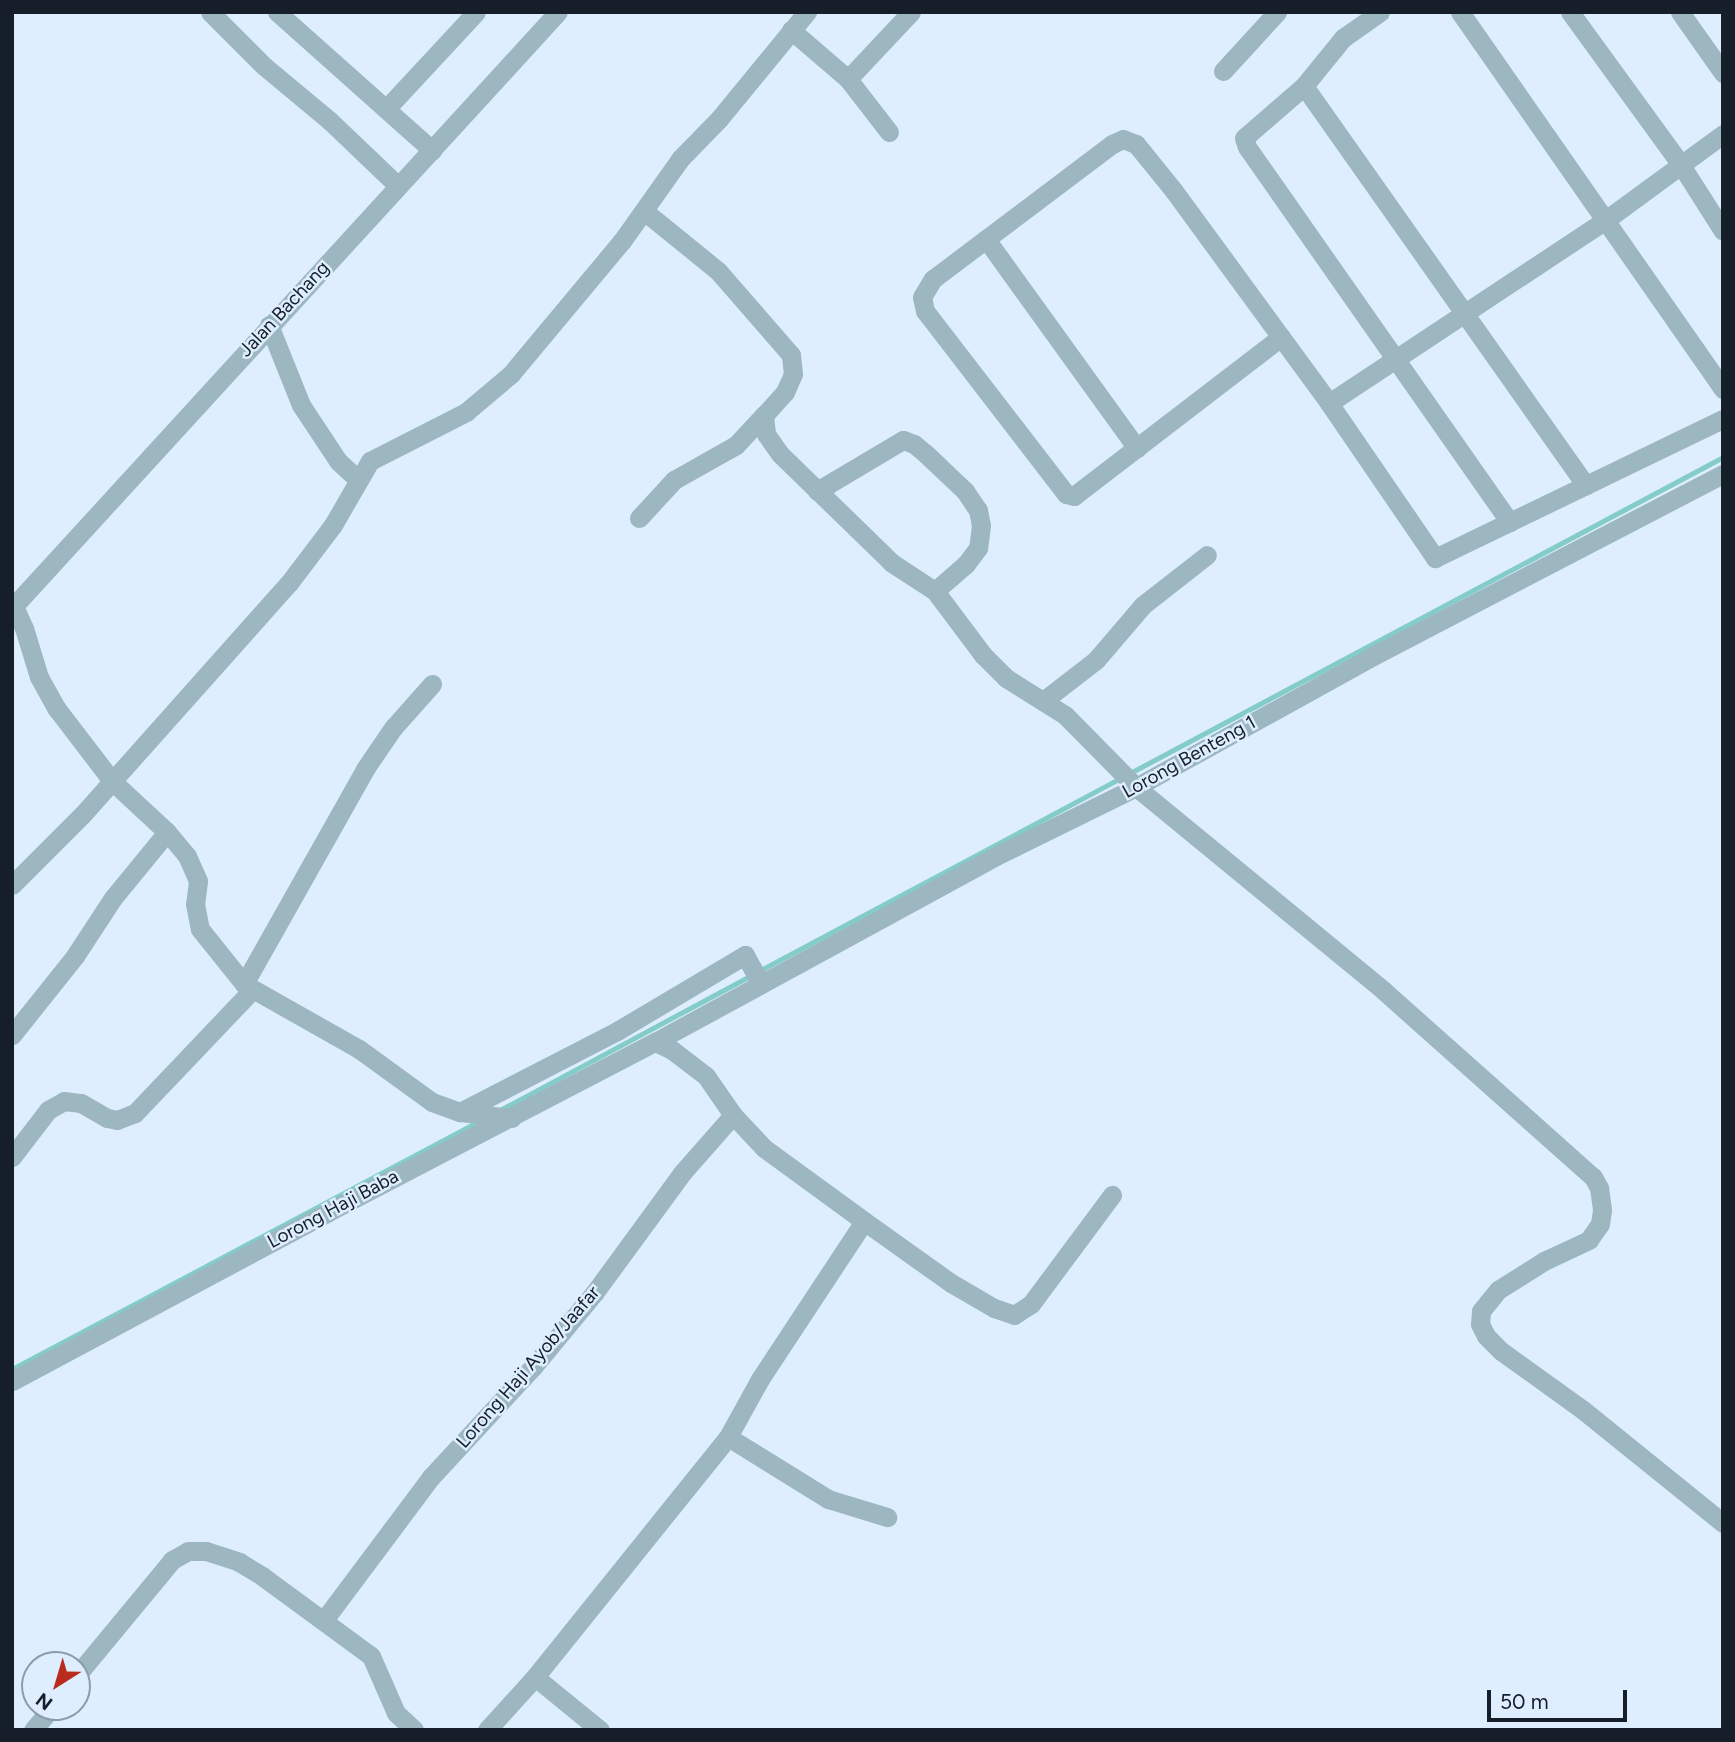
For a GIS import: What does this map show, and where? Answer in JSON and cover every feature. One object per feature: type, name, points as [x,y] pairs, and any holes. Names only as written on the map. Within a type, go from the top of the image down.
[{"type":"street","points":[[210,12],[264,66],[330,121],[398,186]]},
{"type":"street","points":[[277,12],[432,150]]},
{"type":"street","points":[[386,109],[476,12]]},
{"type":"street","name":"Jalan Bachang","points":[[13,607],[558,12]]},
{"type":"street","points":[[12,884],[112,781],[289,583],[333,525],[357,479],[370,461],[466,412],[511,374],[592,280],[681,159],[719,119],[807,12]]},
{"type":"street","points":[[848,79],[911,12]]},
{"type":"street","points":[[1223,71],[1278,12]]},
{"type":"street","points":[[1380,12],[1343,38],[1304,86],[1244,138],[1247,147],[1510,522]]},
{"type":"street","points":[[1460,12],[1723,389]]},
{"type":"street","points":[[1570,12],[1681,165],[1723,231]]},
{"type":"street","points":[[1680,12],[1723,73]]},
{"type":"street","points":[[791,30],[848,79],[888,132]]},
{"type":"street","points":[[1304,86],[1586,486]]},
{"type":"street","points":[[1329,403],[1605,220],[1723,134]]},
{"type":"street","points":[[1281,337],[1074,496],[1066,494],[925,311],[922,297],[933,279],[1112,144],[1123,139],[1136,144],[1174,191],[1281,337],[1329,403],[1435,558],[1723,419]]},
{"type":"street","points":[[639,518],[674,480],[749,435],[785,392],[793,374],[792,355],[718,271],[644,211]]},
{"type":"street","points":[[986,239],[1137,448]]},
{"type":"street","points":[[269,325],[301,405],[338,461],[357,479]]},
{"type":"street","points":[[764,415],[766,435],[780,454],[892,563],[935,591],[983,655],[1006,678],[1065,715],[1132,784],[1384,991],[1593,1177],[1599,1188],[1602,1210],[1600,1224],[1589,1240],[1544,1261],[1498,1290],[1481,1311],[1480,1324],[1486,1336],[1501,1351],[1583,1410],[1723,1523]]},
{"type":"street","points":[[817,491],[903,440],[914,443],[965,491],[978,510],[981,525],[978,548],[966,564],[935,591]]},
{"type":"street","name":"Lorong Benteng 1","points":[[655,1042],[757,977],[1002,853],[1723,474]]},
{"type":"street","points":[[1043,701],[1096,660],[1143,606],[1207,555]]},
{"type":"street","points":[[13,607],[24,628],[39,677],[57,709],[112,781],[167,832],[187,856],[198,881],[195,904],[200,929],[248,987],[359,1049],[432,1102],[464,1113],[505,1117]]},
{"type":"street","points":[[12,1157],[48,1110],[64,1101],[81,1103],[107,1118],[117,1120],[135,1113],[248,987],[365,769],[393,728],[432,684]]},
{"type":"street","points":[[12,1035],[75,956],[113,898],[167,832]]},
{"type":"street","points":[[464,1113],[617,1031],[745,955],[757,977]]},
{"type":"street","points":[[655,1042],[672,1050],[706,1076],[733,1115],[764,1148],[951,1283],[994,1308],[1013,1315],[1031,1304],[1112,1195]]},
{"type":"street","name":"Lorong Haji Baba","points":[[12,1381],[505,1117],[655,1042]]},
{"type":"street","name":"Lorong Haji Ayob/Jaafar","points":[[324,1620],[431,1477],[542,1357],[595,1292],[682,1173],[733,1115]]},
{"type":"street","points":[[487,1730],[535,1677],[727,1437],[760,1379],[864,1221]]},
{"type":"street","points":[[727,1437],[828,1499],[887,1517]]},
{"type":"street","points":[[91,1658],[172,1560],[187,1551],[206,1551],[239,1562],[371,1656],[396,1713],[414,1730]]},
{"type":"street","points":[[535,1677],[600,1730]]},
{"type":"waterway","points":[[1130,773],[1723,457]]},
{"type":"waterway","points":[[759,971],[1121,778]]},
{"type":"waterway","points":[[500,1110],[750,976]]},
{"type":"waterway","points":[[12,1369],[479,1121]]}]
